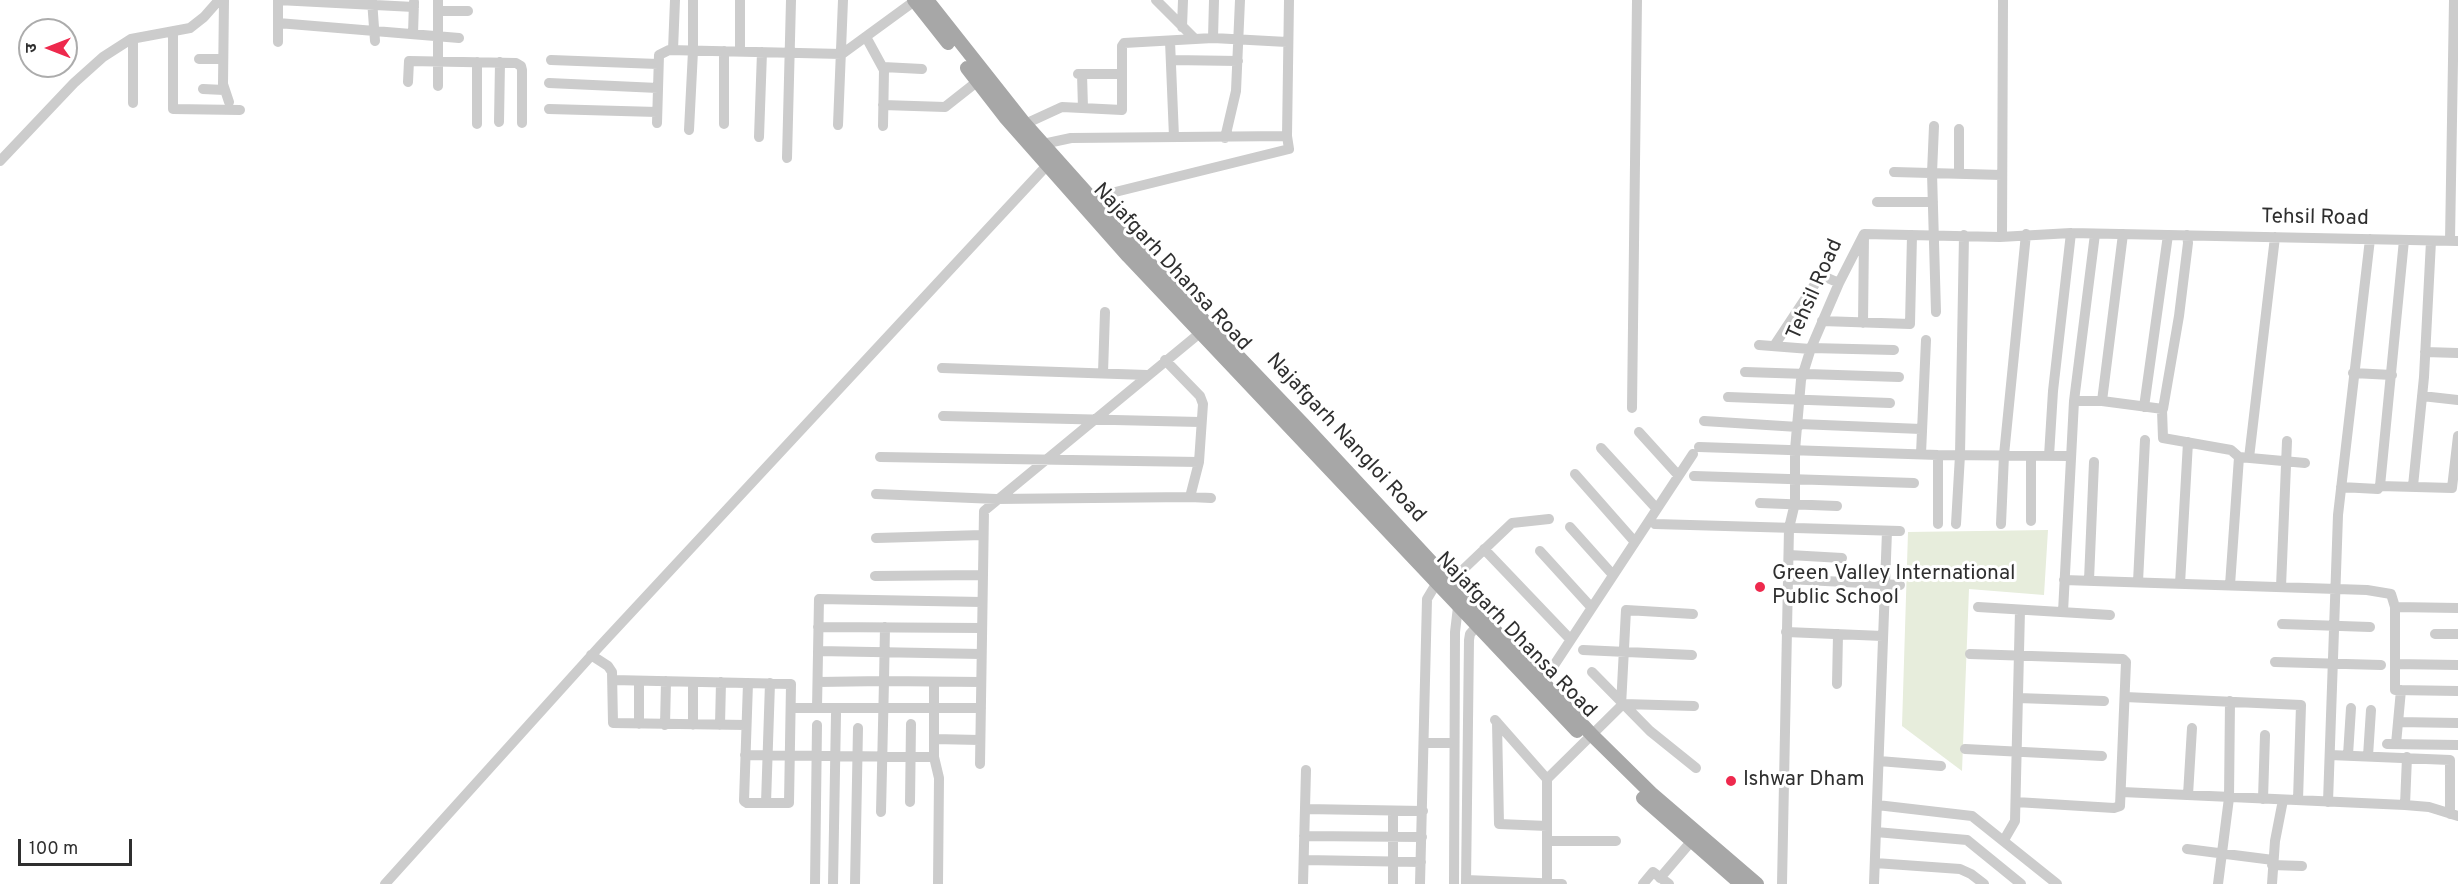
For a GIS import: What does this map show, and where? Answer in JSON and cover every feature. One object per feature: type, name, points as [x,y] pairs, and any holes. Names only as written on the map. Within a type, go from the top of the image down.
[{"type":"main road","points":[[918,0],[978,81],[1039,147]]},
{"type":"main road","name":"Najafgarh Nangloi Road","points":[[918,0],[1025,124],[1051,161],[1091,198],[1132,252],[1443,583],[1469,615],[1543,682],[1589,738],[1651,793],[1694,838],[1740,880],[1756,884]]},
{"type":"main road","name":"Najafgarh Dhansa Road","points":[[1051,161],[1132,252]]},
{"type":"main road","name":"Najafgarh Dhansa Road","points":[[1469,615],[1589,738]]},
{"type":"street","points":[[278,42],[278,0],[414,4],[413,34]]},
{"type":"street","points":[[672,50],[675,0]]},
{"type":"street","points":[[689,130],[693,0]]},
{"type":"street","points":[[740,0],[740,52]]},
{"type":"street","points":[[787,158],[791,0]]},
{"type":"street","points":[[838,125],[843,0]]},
{"type":"street","points":[[549,109],[657,118],[659,55],[672,50],[842,54],[918,0]]},
{"type":"street","points":[[1156,0],[1195,39]]},
{"type":"street","points":[[1182,27],[1183,0]]},
{"type":"street","points":[[1213,38],[1214,0]]},
{"type":"street","points":[[1225,138],[1235,96],[1240,0]]},
{"type":"street","points":[[1091,198],[1289,149],[1287,42],[1289,0]]},
{"type":"street","points":[[1632,408],[1637,0]]},
{"type":"street","points":[[2002,236],[2003,0]]},
{"type":"street","points":[[2454,0],[2456,17],[2454,241]]},
{"type":"street","points":[[0,162],[74,83],[103,57],[133,39],[173,33],[198,23],[219,1]]},
{"type":"street","points":[[219,1],[224,90],[229,102]]},
{"type":"street","points":[[372,2],[374,36]]},
{"type":"street","points":[[438,86],[438,5],[468,11]]},
{"type":"street","points":[[278,23],[374,36],[413,34],[459,38]]},
{"type":"street","points":[[173,33],[173,109],[240,110]]},
{"type":"street","points":[[866,37],[885,73],[883,126]]},
{"type":"street","points":[[1025,124],[1062,107],[1122,110],[1122,46],[1124,43],[1213,38],[1287,42]]},
{"type":"street","points":[[133,39],[133,103]]},
{"type":"street","points":[[1170,41],[1174,137]]},
{"type":"street","points":[[724,51],[724,124]]},
{"type":"street","points":[[759,137],[762,52]]},
{"type":"street","points":[[199,59],[223,59]]},
{"type":"street","points":[[551,60],[658,64]]},
{"type":"street","points":[[1172,60],[1238,61]]},
{"type":"street","points":[[408,82],[410,61],[516,63],[521,66],[522,123]]},
{"type":"street","points":[[477,62],[477,124]]},
{"type":"street","points":[[499,122],[500,62]]},
{"type":"street","points":[[883,67],[922,69]]},
{"type":"street","points":[[1083,108],[1080,74],[1122,74]]},
{"type":"street","points":[[883,105],[945,107],[978,81]]},
{"type":"street","points":[[549,83],[658,88]]},
{"type":"street","points":[[203,89],[224,90]]},
{"type":"street","points":[[1934,126],[1932,173],[1936,312]]},
{"type":"street","points":[[1959,129],[1959,174]]},
{"type":"street","points":[[1039,147],[1071,138],[1287,136]]},
{"type":"street","points":[[385,884],[591,655],[1051,161]]},
{"type":"street","points":[[1894,172],[2002,176]]},
{"type":"street","points":[[1877,202],[1933,202]]},
{"type":"street","points":[[2049,456],[2053,391],[2071,233]]},
{"type":"street","name":"Tehsil Road","points":[[1782,884],[1790,528],[1795,503],[1795,450],[1802,375],[1822,321],[1864,234],[2002,236],[2071,233],[2454,241]]},
{"type":"street","points":[[1863,323],[1864,234]]},
{"type":"street","points":[[2001,524],[2004,455],[2026,234]]},
{"type":"street","points":[[2063,612],[2074,401],[2095,234]]},
{"type":"street","points":[[2102,401],[2123,234]]},
{"type":"street","points":[[1822,321],[1910,324],[1912,235]]},
{"type":"street","points":[[1956,524],[1960,455],[1964,235]]},
{"type":"street","points":[[2144,407],[2168,235]]},
{"type":"street","points":[[2187,235],[2179,316],[2162,410],[2162,438],[2231,450],[2244,457],[2305,463]]},
{"type":"street","points":[[2230,585],[2244,457],[2275,237]]},
{"type":"street","points":[[2328,802],[2341,486],[2370,239]]},
{"type":"street","points":[[2380,486],[2404,240]]},
{"type":"street","points":[[2413,486],[2422,396],[2431,241]]},
{"type":"street","points":[[1774,346],[1819,278],[1823,276],[1839,283]]},
{"type":"street","points":[[1103,374],[1105,312]]},
{"type":"street","points":[[980,764],[984,511],[1204,330]]},
{"type":"street","points":[[1921,454],[1926,340]]},
{"type":"street","points":[[1759,345],[1894,351]]},
{"type":"street","points":[[2425,352],[2458,353]]},
{"type":"street","points":[[1166,360],[1202,399],[1198,462],[1190,497]]},
{"type":"street","points":[[942,368],[1147,375]]},
{"type":"street","points":[[1745,372],[1899,377]]},
{"type":"street","points":[[2353,373],[2392,375]]},
{"type":"street","points":[[2422,396],[2458,400]]},
{"type":"street","points":[[1728,397],[1890,403]]},
{"type":"street","points":[[2074,401],[2102,401],[2162,410]]},
{"type":"street","points":[[943,416],[1200,422]]},
{"type":"street","points":[[1704,421],[1921,429]]},
{"type":"street","points":[[1639,432],[1678,475]]},
{"type":"street","points":[[2341,486],[2378,489],[2380,486],[2452,488],[2458,436]]},
{"type":"street","points":[[2138,582],[2145,440]]},
{"type":"street","points":[[2281,587],[2287,441]]},
{"type":"street","points":[[2180,584],[2188,442]]},
{"type":"street","points":[[1601,448],[1656,508]]},
{"type":"street","points":[[1543,682],[1656,508],[1696,451],[1795,450],[1938,455],[2070,456]]},
{"type":"street","points":[[1938,455],[1938,524]]},
{"type":"street","points":[[2031,456],[2031,521]]},
{"type":"street","points":[[880,457],[1198,462]]},
{"type":"street","points":[[2089,580],[2094,462]]},
{"type":"street","points":[[1575,474],[1634,542]]},
{"type":"street","points":[[1694,476],[1914,483]]},
{"type":"street","points":[[876,494],[996,499],[1211,498]]},
{"type":"street","points":[[1761,502],[1837,506]]},
{"type":"street","points":[[1420,884],[1427,599],[1512,523],[1549,519]]},
{"type":"street","points":[[1655,524],[1900,531]]},
{"type":"street","points":[[1570,527],[1613,575]]},
{"type":"street","points":[[1874,884],[1887,531]]},
{"type":"street","points":[[876,538],[983,535]]},
{"type":"street","points":[[1484,549],[1570,639]]},
{"type":"street","points":[[1540,551],[1591,607]]},
{"type":"street","points":[[1789,555],[1842,558]]},
{"type":"street","points":[[875,576],[982,575]]},
{"type":"street","points":[[1788,579],[1900,585]]},
{"type":"street","points":[[2064,580],[2389,593],[2395,607],[2394,690],[2458,691]]},
{"type":"street","points":[[818,708],[818,599],[982,602]]},
{"type":"street","points":[[1978,607],[2110,615]]},
{"type":"street","points":[[2395,607],[2458,608]]},
{"type":"street","points":[[1547,779],[1623,704],[1626,610],[1692,614]]},
{"type":"street","points":[[2004,840],[2015,825],[2020,610]]},
{"type":"street","points":[[1454,884],[1455,626],[1469,615]]},
{"type":"street","points":[[1469,615],[1466,882],[1562,884]]},
{"type":"street","points":[[2282,624],[2370,627]]},
{"type":"street","points":[[818,627],[982,628]]},
{"type":"street","points":[[881,812],[885,627]]},
{"type":"street","points":[[1786,632],[1883,636]]},
{"type":"street","points":[[1838,634],[1838,684]]},
{"type":"street","points":[[2434,634],[2458,634]]},
{"type":"street","points":[[1583,650],[1692,655]]},
{"type":"street","points":[[818,651],[981,654]]},
{"type":"street","points":[[1970,654],[2124,659],[2126,662],[2121,803],[2117,808],[2016,802]]},
{"type":"street","points":[[591,655],[611,669],[613,723],[746,725]]},
{"type":"street","points":[[2275,662],[2381,665]]},
{"type":"street","points":[[2395,664],[2458,665]]},
{"type":"street","points":[[1592,672],[1650,731],[1696,768]]},
{"type":"street","points":[[613,680],[770,683],[792,685],[790,801],[766,803],[744,801],[748,683]]},
{"type":"street","points":[[639,681],[639,724]]},
{"type":"street","points":[[665,725],[666,681]]},
{"type":"street","points":[[693,682],[693,725]]},
{"type":"street","points":[[720,725],[721,682]]},
{"type":"street","points":[[818,682],[981,682]]},
{"type":"street","points":[[934,682],[934,757],[939,778],[938,884]]},
{"type":"street","points":[[766,803],[770,683]]},
{"type":"street","points":[[2401,690],[2398,722],[2392,744],[2458,745]]},
{"type":"street","points":[[2125,697],[2301,705],[2298,800]]},
{"type":"street","points":[[2018,698],[2104,701]]},
{"type":"street","points":[[2218,884],[2229,798],[2230,701]]},
{"type":"street","points":[[1623,704],[1694,706]]},
{"type":"street","points":[[792,708],[883,706],[981,708]]},
{"type":"street","points":[[2348,755],[2351,708]]},
{"type":"street","points":[[2368,756],[2371,710]]},
{"type":"street","points":[[833,884],[836,714]]},
{"type":"street","points":[[1546,884],[1547,841],[1547,826],[1547,779],[1495,720],[1499,824],[1547,826]]},
{"type":"street","points":[[2398,722],[2458,723]]},
{"type":"street","points":[[910,802],[911,724]]},
{"type":"street","points":[[815,884],[817,725]]},
{"type":"street","points":[[855,884],[858,728]]},
{"type":"street","points":[[2188,795],[2192,728]]},
{"type":"street","points":[[2263,799],[2265,735]]},
{"type":"street","points":[[934,739],[980,740]]},
{"type":"street","points":[[1424,743],[1454,743]]},
{"type":"street","points":[[1965,749],[2102,756]]},
{"type":"street","points":[[745,755],[934,757]]},
{"type":"street","points":[[2122,792],[2405,805],[2429,807],[2454,815],[2454,785],[2450,760],[2330,755]]},
{"type":"street","points":[[2405,805],[2407,757]]},
{"type":"street","points":[[1879,761],[1941,766]]},
{"type":"street","points":[[1303,884],[1306,770]]},
{"type":"street","points":[[2272,884],[2273,862],[2283,800]]},
{"type":"street","points":[[1877,805],[1972,816],[2057,884]]},
{"type":"street","points":[[1305,810],[1423,811]]},
{"type":"street","points":[[1393,811],[1393,884]]},
{"type":"street","points":[[1876,832],[1964,839],[2021,884]]},
{"type":"street","points":[[1304,837],[1422,837]]},
{"type":"street","points":[[1643,884],[1653,872],[1664,881],[1694,838]]},
{"type":"street","points":[[1547,841],[1616,842]]},
{"type":"street","points":[[2187,849],[2302,866]]},
{"type":"street","points":[[1304,860],[1421,862]]},
{"type":"street","points":[[1875,862],[1960,869],[1984,884]]},
{"type":"green space","points":[[2048,530],[2044,595],[1969,589],[1962,771],[1902,726],[1908,532]]},
{"type":"place","name":"Green Valley International Public School","points":[[1760,587]]},
{"type":"place","name":"Ishwar Dham","points":[[1731,781]]}]
